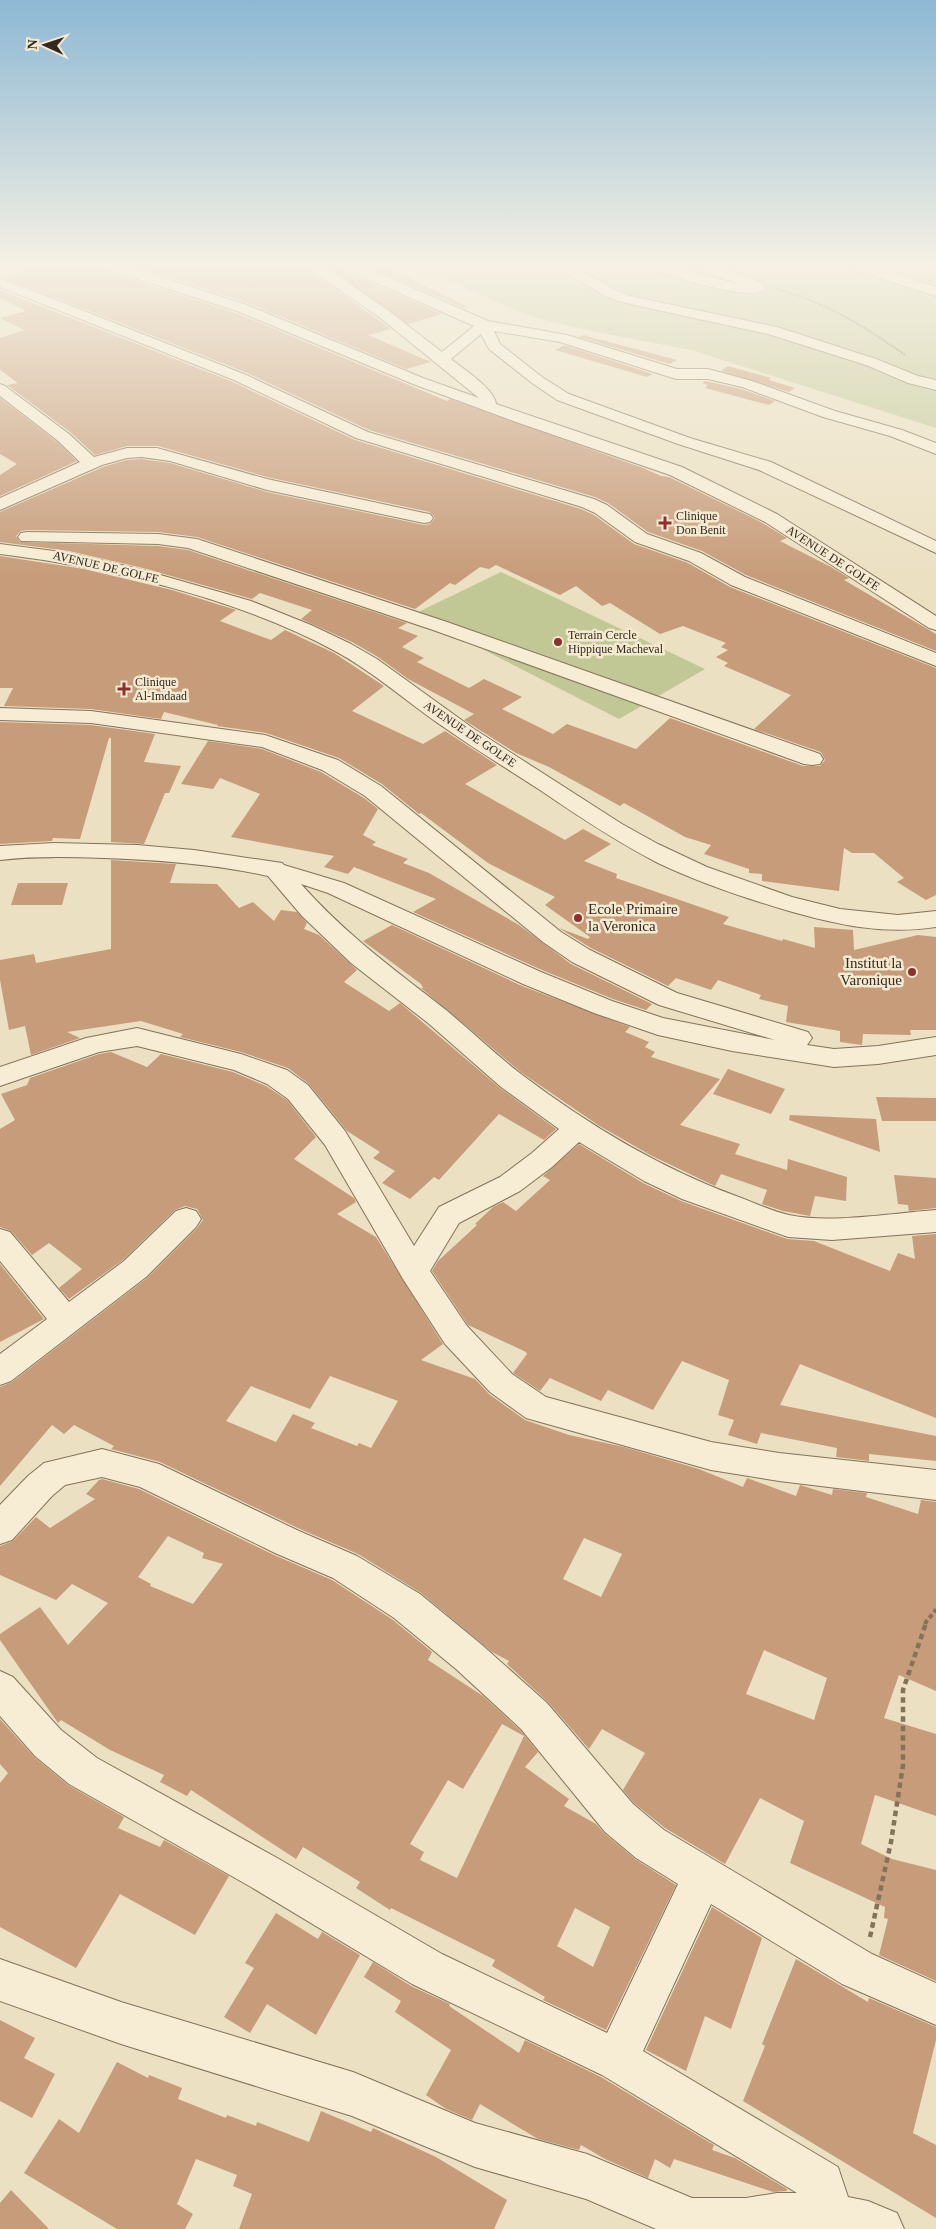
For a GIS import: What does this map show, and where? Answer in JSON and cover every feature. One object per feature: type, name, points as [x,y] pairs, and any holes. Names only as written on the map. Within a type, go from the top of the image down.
[{"type":"street","points":[[217,369],[362,435],[588,503],[641,538],[695,557],[738,581],[936,660]]},
{"type":"street","name":"AVENUE DE GOLFE","points":[[389,369],[490,407],[676,471],[771,518],[936,624]]},
{"type":"street","points":[[454,369],[488,398],[490,407]]},
{"type":"street","points":[[523,369],[563,396],[684,441],[766,466],[936,548]]},
{"type":"street","points":[[660,369],[676,374],[708,374],[747,384],[829,414],[896,433],[936,449]]},
{"type":"street","points":[[887,369],[913,380],[936,385]]},
{"type":"street","points":[[0,389],[63,437],[92,464]]},
{"type":"street","points":[[0,506],[92,464],[126,454],[157,454],[213,468],[243,479],[424,518]]},
{"type":"street","points":[[0,537],[143,539],[191,544],[440,626],[657,705],[812,758]]},
{"type":"street","name":"AVENUE DE GOLFE","points":[[0,548],[41,553],[143,574],[253,606],[312,631],[347,650],[442,717],[602,821],[685,867],[742,888],[844,917],[877,922],[925,921],[936,918]]},
{"type":"street","points":[[0,714],[91,717],[199,731],[265,741],[321,761],[373,791],[552,937],[581,956],[668,999],[797,1037],[834,1058]]},
{"type":"street","points":[[0,853],[28,849],[144,852],[218,859],[274,868],[336,888],[532,978],[603,1007],[658,1026],[732,1042],[834,1058],[878,1055],[936,1046]]},
{"type":"street","points":[[274,868],[311,911],[360,957],[437,1017],[511,1080],[576,1128],[669,1181],[749,1213],[788,1226],[832,1229],[936,1221]]},
{"type":"street","points":[[0,1077],[95,1044],[137,1037],[241,1063],[277,1077],[298,1092],[335,1138],[414,1271],[456,1335],[501,1383],[537,1408],[711,1456],[779,1467],[936,1485]]},
{"type":"street","points":[[414,1271],[450,1215],[510,1184],[542,1160],[576,1128]]},
{"type":"street","points":[[0,1372],[135,1269],[186,1219]]},
{"type":"street","points":[[0,1240],[68,1322]]},
{"type":"street","points":[[0,1529],[40,1486],[56,1473],[102,1463],[147,1474],[287,1542],[345,1567],[407,1606],[470,1658],[534,1716],[619,1818],[650,1844],[793,1932],[867,1973],[936,2004]]},
{"type":"street","points":[[0,1689],[48,1743],[83,1771],[265,1873],[427,1969],[617,2060],[822,2183],[830,2217]]},
{"type":"street","points":[[617,2060],[703,1876]]},
{"type":"street","points":[[0,1980],[121,2023],[353,2094],[476,2145],[587,2176],[692,2221],[746,2221],[777,2216],[830,2217],[868,2224],[881,2229]]},
{"type":"path","points":[[867,1973],[868,1952],[880,1888],[892,1842],[903,1765],[903,1690],[927,1619],[934,1614],[936,1609]]},
{"type":"green space","points":[[751,369],[936,369],[936,428]]},
{"type":"green space","name":"Terrain Cercle Hippique Macheval","points":[[501,572],[705,669],[619,719],[414,614]]},
{"type":"building","points":[[200,369],[233,382],[355,440],[581,509],[594,515],[634,544],[688,563],[730,587],[936,668],[936,895],[926,900],[897,882],[904,878],[874,853],[852,853],[844,848],[839,891],[762,881],[762,874],[749,873],[749,869],[704,854],[711,845],[685,837],[624,803],[620,806],[549,767],[516,753],[464,720],[474,714],[408,679],[378,657],[352,642],[301,619],[312,610],[260,593],[252,599],[143,568],[69,551],[0,542],[0,512],[103,467],[127,460],[142,459],[170,463],[267,492],[424,525],[430,524],[435,518],[430,512],[267,477],[158,446],[127,446],[95,455],[70,432],[7,385],[18,383],[0,370]],"holes":[[[27,530],[158,532],[197,537],[415,609],[450,583],[455,585],[480,567],[489,569],[496,565],[560,595],[576,586],[602,606],[610,603],[660,634],[683,626],[726,643],[721,647],[728,650],[716,657],[728,663],[724,666],[791,695],[754,729],[821,752],[825,760],[820,766],[803,766],[670,718],[636,749],[567,724],[553,734],[502,709],[522,697],[484,679],[469,688],[417,662],[424,658],[402,647],[418,636],[398,628],[407,623],[188,550],[158,546],[20,542],[16,536],[21,531]]]},
{"type":"building","points":[[237,369],[370,369],[447,401],[450,399],[661,476],[669,477],[759,521],[787,538],[780,541],[831,567],[849,578],[844,580],[936,634],[936,651],[746,575],[702,551],[648,532],[608,503],[595,497],[369,430]]},
{"type":"building","points":[[620,369],[638,369],[653,374],[647,377]]},
{"type":"building","points":[[724,369],[739,369],[771,378],[769,380],[795,388],[789,392],[721,371]]},
{"type":"building","points":[[705,381],[741,389],[775,401],[769,405],[705,388],[708,385],[702,383]]},
{"type":"building","points":[[0,398],[56,441],[77,461],[0,496],[0,475],[17,464],[0,454]]},
{"type":"building","points":[[0,556],[84,569],[172,590],[236,610],[220,621],[271,640],[285,630],[334,653],[384,686],[352,711],[423,744],[445,731],[497,765],[465,784],[565,840],[583,829],[611,844],[584,861],[617,874],[616,878],[729,917],[723,924],[782,941],[783,939],[815,948],[814,927],[853,930],[854,950],[918,935],[936,937],[936,1030],[910,1030],[911,1035],[863,1034],[862,1045],[840,1042],[840,1031],[786,1022],[788,1006],[759,999],[761,995],[718,980],[711,990],[676,978],[668,986],[591,948],[559,928],[588,939],[590,937],[545,905],[555,897],[488,863],[421,813],[419,814],[382,784],[339,758],[266,733],[217,726],[164,712],[161,719],[91,709],[4,706],[13,688],[0,688]]},
{"type":"building","points":[[0,722],[91,725],[155,734],[144,762],[181,766],[169,793],[165,793],[144,844],[111,842],[111,738],[109,738],[80,839],[53,838],[52,841],[0,844]]},
{"type":"building","points":[[208,741],[262,749],[321,772],[364,798],[378,809],[363,835],[376,842],[372,845],[408,859],[403,863],[429,873],[519,925],[571,964],[652,1004],[646,1010],[613,999],[542,970],[413,912],[436,899],[354,867],[348,874],[324,867],[334,856],[231,837],[260,794],[220,778],[213,789],[181,784]]},
{"type":"building","points":[[111,860],[176,864],[170,883],[217,884],[239,908],[253,902],[274,921],[281,910],[297,912],[307,923],[304,929],[319,935],[357,970],[344,982],[389,1011],[400,1003],[500,1088],[556,1129],[544,1140],[499,1114],[439,1180],[434,1177],[410,1199],[382,1183],[395,1171],[373,1158],[380,1152],[347,1131],[309,1084],[288,1068],[241,1052],[180,1037],[183,1034],[141,1021],[67,1032],[80,1038],[31,1055],[25,1026],[9,1030],[0,980],[0,960],[34,954],[36,963],[111,949]]},
{"type":"building","points":[[18,883],[68,883],[62,905],[11,905]]},
{"type":"building","points":[[392,925],[522,986],[630,1027],[625,1032],[649,1042],[645,1047],[655,1052],[651,1057],[720,1079],[680,1125],[740,1144],[735,1154],[787,1170],[788,1159],[847,1177],[846,1201],[815,1196],[810,1216],[783,1211],[762,1204],[767,1190],[721,1174],[715,1186],[652,1156],[598,1125],[522,1073],[421,988],[423,988],[421,984],[363,941]]},
{"type":"building","points":[[111,1052],[147,1067],[161,1054],[233,1072],[266,1086],[287,1100],[316,1137],[294,1159],[354,1198],[356,1202],[337,1214],[376,1237],[443,1344],[421,1360],[475,1379],[489,1394],[525,1420],[569,1435],[624,1447],[699,1469],[743,1487],[747,1478],[796,1496],[800,1485],[832,1495],[833,1489],[867,1493],[866,1497],[918,1514],[921,1500],[936,1502],[936,1691],[899,1675],[884,1718],[936,1734],[936,1816],[875,1795],[861,1844],[892,1859],[936,1870],[936,1981],[879,1955],[888,1919],[884,1918],[885,1907],[790,1863],[804,1821],[760,1798],[725,1864],[665,1828],[634,1803],[623,1790],[645,1753],[602,1729],[589,1749],[548,1702],[507,1664],[509,1661],[492,1652],[421,1593],[358,1554],[300,1529],[160,1462],[111,1449],[114,1446],[74,1425],[64,1434],[52,1425],[0,1486],[0,1387],[12,1382],[147,1278],[203,1220],[197,1209],[185,1206],[175,1210],[123,1260],[69,1299],[59,1288],[82,1269],[49,1243],[32,1255],[11,1231],[0,1227],[0,1129],[15,1120],[1,1094],[27,1085],[30,1078],[99,1054]],"holes":[[[330,1376],[398,1401],[371,1448],[359,1443],[357,1446],[311,1428],[315,1423],[293,1414],[276,1442],[226,1421],[251,1386],[310,1409]],[[584,1538],[622,1554],[601,1597],[563,1579]],[[764,1650],[827,1678],[814,1720],[746,1694]]]},
{"type":"building","points":[[728,1069],[785,1089],[771,1114],[713,1094]]},
{"type":"building","points":[[876,1097],[936,1098],[936,1121],[882,1121]]},
{"type":"building","points":[[790,1115],[876,1119],[880,1152],[789,1120]]},
{"type":"building","points":[[579,1144],[643,1183],[681,1201],[787,1239],[814,1241],[890,1271],[898,1253],[915,1259],[912,1236],[936,1234],[936,1418],[800,1364],[780,1405],[936,1436],[936,1461],[869,1454],[869,1461],[836,1457],[837,1448],[761,1433],[757,1444],[728,1435],[734,1420],[718,1415],[729,1380],[682,1361],[653,1410],[608,1390],[601,1401],[550,1378],[540,1391],[513,1373],[527,1354],[526,1352],[468,1325],[432,1271],[438,1261],[477,1225],[475,1224],[493,1207],[503,1202],[516,1211],[550,1180],[543,1176]]},
{"type":"building","points":[[894,1175],[936,1178],[936,1208],[909,1211],[908,1205],[898,1204]]},
{"type":"building","points":[[0,1264],[44,1319],[0,1342]]},
{"type":"building","points":[[102,1479],[139,1489],[274,1555],[332,1580],[393,1620],[432,1652],[428,1660],[483,1696],[520,1730],[538,1752],[525,1767],[569,1799],[564,1806],[596,1824],[635,1859],[676,1885],[606,2030],[543,2000],[545,1997],[492,1966],[495,1960],[391,1908],[390,1910],[356,1888],[360,1882],[303,1847],[296,1859],[191,1790],[187,1796],[160,1782],[164,1775],[110,1750],[61,1720],[58,1723],[0,1640],[0,1634],[40,1607],[68,1645],[108,1603],[72,1584],[56,1600],[0,1575],[0,1546],[13,1541],[36,1517],[50,1528],[95,1499],[86,1494]],"holes":[[[168,1536],[204,1553],[202,1558],[223,1564],[193,1604],[150,1586],[151,1584],[138,1577]],[[502,1724],[524,1736],[457,1878],[420,1860],[424,1852],[410,1844],[448,1780],[463,1789]],[[575,1908],[610,1927],[593,1967],[557,1946]]]},
{"type":"building","points":[[0,1719],[34,1757],[68,1785],[124,1817],[118,1828],[160,1847],[164,1840],[229,1876],[195,1935],[120,1894],[76,1968],[0,1927],[0,1783],[8,1773],[0,1764]]},
{"type":"building","points":[[712,1907],[762,1938],[731,2029],[705,2016],[686,2071],[646,2050]]},
{"type":"building","points":[[276,1913],[318,1939],[322,1932],[360,1955],[316,2035],[267,2004],[250,2033],[224,2017],[254,1968],[245,1963]]},
{"type":"building","points":[[796,1959],[868,2002],[869,1998],[936,2027],[936,2040],[913,2133],[936,2145],[936,2218],[743,2101],[765,2046],[762,2044]]},
{"type":"building","points":[[373,1962],[411,1986],[450,2004],[449,2006],[519,2053],[525,2040],[601,2077],[714,2145],[712,2150],[735,2158],[787,2189],[787,2191],[773,2192],[674,2159],[670,2168],[655,2159],[648,2178],[605,2159],[581,2145],[579,2150],[538,2139],[480,2104],[472,2120],[446,2109],[426,2095],[451,2050],[395,2012],[401,2001],[364,1977]]},
{"type":"building","points":[[0,2020],[35,2038],[24,2058],[55,2074],[32,2118],[0,2101]]},
{"type":"building","points":[[117,2062],[148,2078],[149,2075],[182,2088],[178,2099],[226,2118],[227,2115],[256,2126],[257,2122],[309,2142],[321,2111],[371,2132],[373,2128],[436,2157],[507,2200],[494,2229],[239,2229],[252,2194],[233,2186],[237,2175],[196,2159],[177,2204],[193,2214],[185,2229],[117,2229],[24,2173],[59,2119],[79,2133]]},
{"type":"building","points":[[11,2190],[49,2229],[0,2229],[0,2203]]},
{"type":"place","name":"Clinique Don Benit","points":[[665,523]]},
{"type":"place","name":"Terrain Cercle Hippique Macheval","points":[[558,642]]},
{"type":"place","name":"Clinique Al-Imdaad","points":[[124,689]]},
{"type":"place","name":"Ecole Primaire la Veronica","points":[[578,918]]},
{"type":"place","name":"Institut la Varonique","points":[[912,972]]}]
